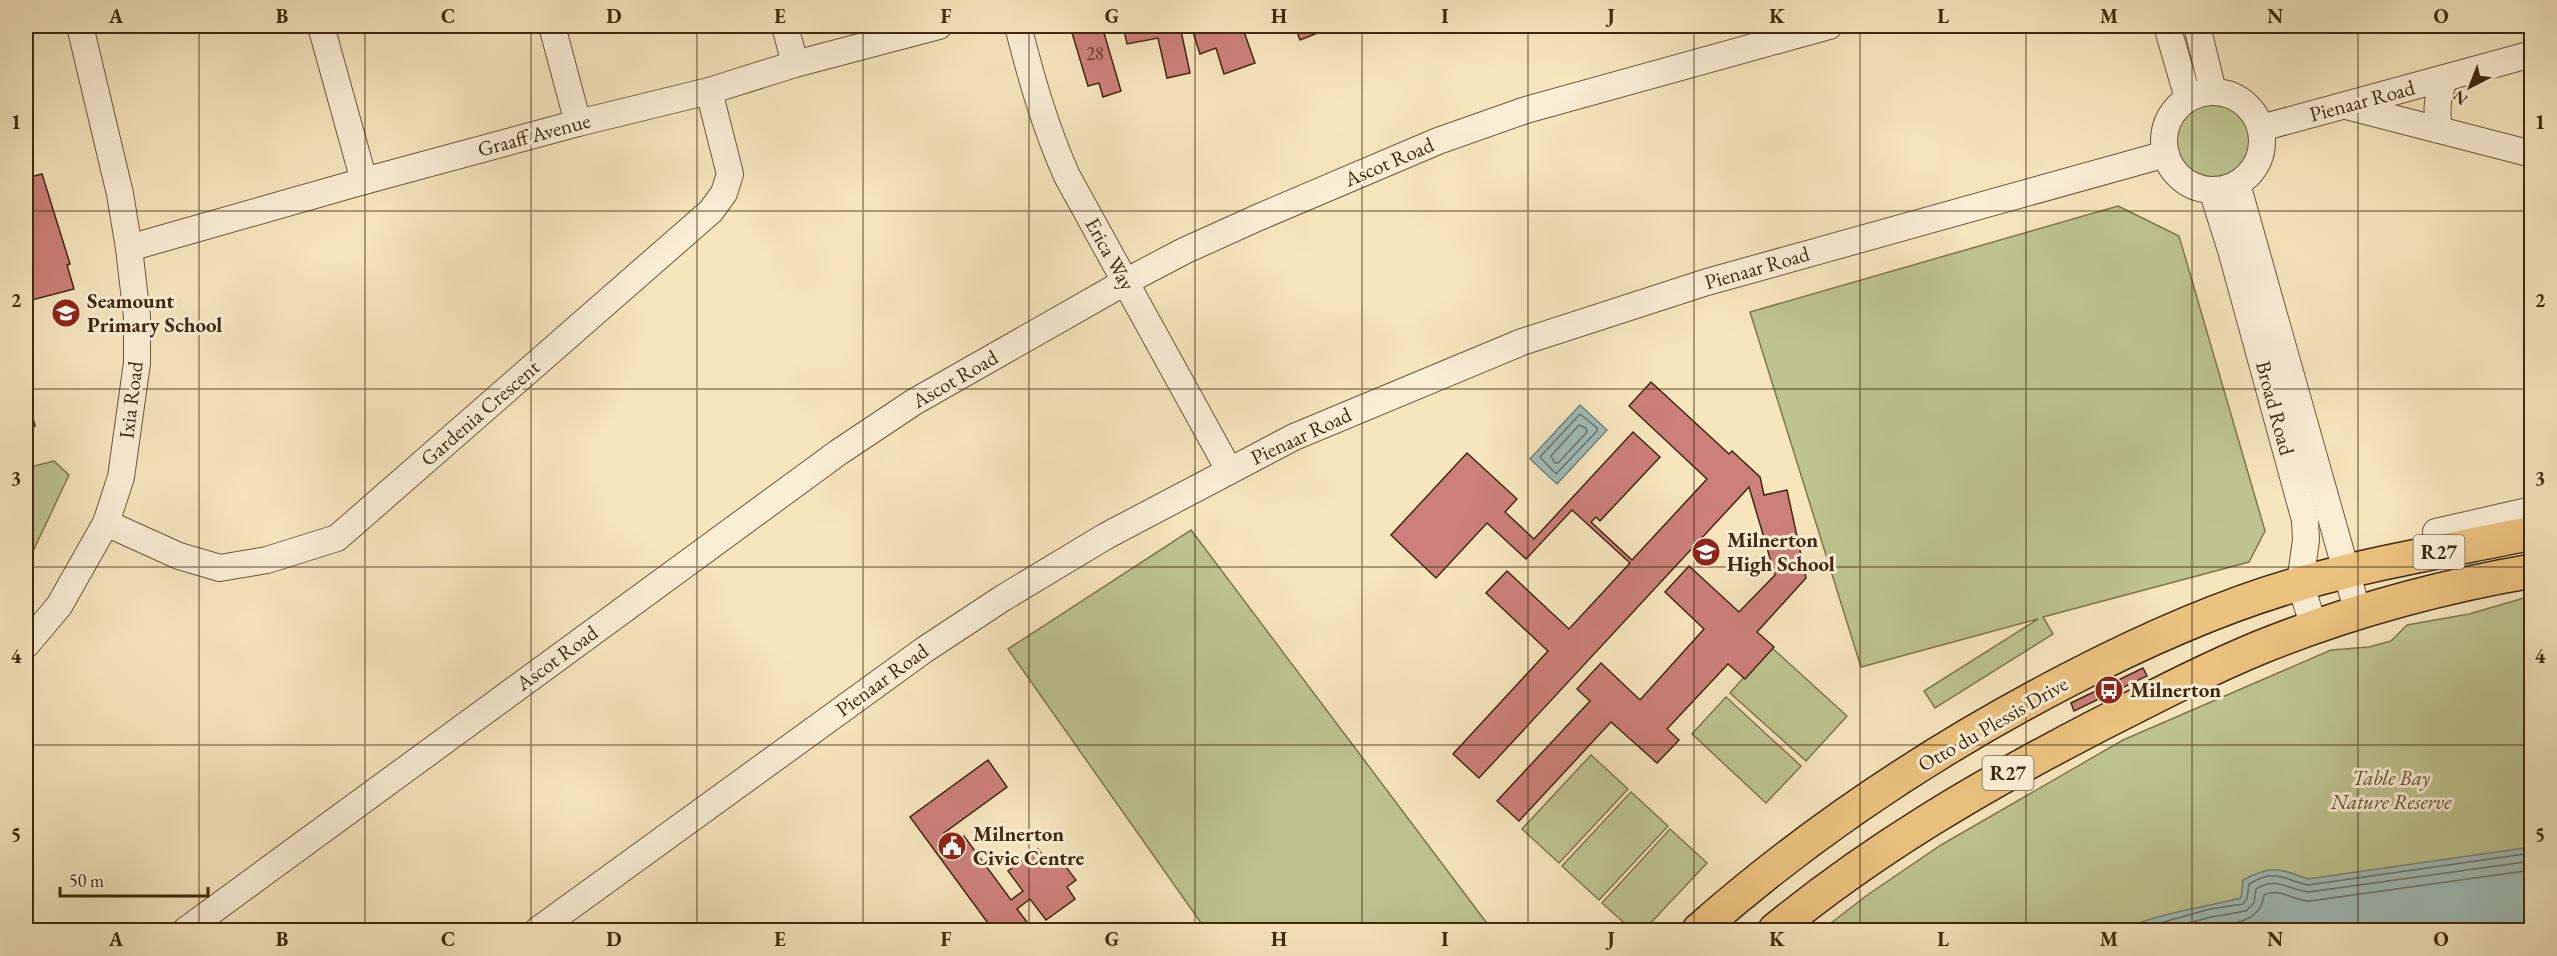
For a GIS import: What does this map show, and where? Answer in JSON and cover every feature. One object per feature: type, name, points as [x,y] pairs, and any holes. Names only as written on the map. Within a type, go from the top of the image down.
[{"type":"main road","name":"Otto du Plessis Drive","points":[[1699,930],[1815,836],[1954,743],[2037,696],[2161,634],[2206,614],[2300,583],[2347,571],[2532,533]]},
{"type":"main road","name":"R27","points":[[1775,930],[1870,859],[1999,778],[2196,677],[2259,648],[2358,613],[2473,582],[2532,571]]},
{"type":"street","name":"Ixia Road","points":[[26,645],[58,606],[106,523],[121,477],[137,363],[137,317],[120,194],[80,26]]},
{"type":"street","points":[[321,26],[364,181]]},
{"type":"street","points":[[552,26],[578,123]]},
{"type":"street","points":[[785,26],[795,64]]},
{"type":"street","name":"Graaff Avenue","points":[[129,248],[364,181],[578,123],[709,91],[795,64],[939,26]]},
{"type":"street","name":"Erica Way","points":[[1018,26],[1052,143],[1066,176],[1229,470]]},
{"type":"street","name":"Ascot Road","points":[[186,930],[840,452],[914,402],[1125,282],[1184,250],[1438,141],[1526,110],[1828,26]]},
{"type":"street","points":[[2167,26],[2188,98]]},
{"type":"street","points":[[2197,26],[2212,91]]},
{"type":"street","name":"Pienaar Road","points":[[2261,128],[2532,54]]},
{"type":"street","points":[[2439,129],[2436,108],[2445,78]]},
{"type":"street","name":"Gardenia Crescent","points":[[106,523],[179,556],[220,568],[267,560],[337,538],[711,211],[724,193],[730,174],[709,91]]},
{"type":"street","points":[[2212,91],[2232,95],[2243,101],[2253,111],[2261,128],[2263,142],[2258,162],[2251,173],[2237,184],[2222,190],[2195,187],[2174,170],[2166,154],[2164,139],[2166,125],[2176,108],[2188,98],[2212,91]]},
{"type":"street","points":[[2344,105],[2532,154]]},
{"type":"street","name":"Pienaar Road","points":[[538,930],[924,650],[1003,598],[1106,536],[1229,470],[1358,409],[1522,342],[1707,282],[2166,154]]},
{"type":"street","name":"Broad Road","points":[[2237,184],[2358,613]]},
{"type":"street","name":"Broad Road","points":[[2212,190],[2225,229],[2305,520],[2306,540],[2300,583],[2314,627]]},
{"type":"street","points":[[2279,424],[2305,419]]},
{"type":"street","points":[[2436,532],[2532,510]]},
{"type":"green space","points":[[2206,104],[2220,104],[2234,110],[2244,120],[2250,134],[2248,155],[2234,172],[2220,178],[2206,178],[2192,172],[2182,162],[2176,148],[2176,134],[2182,120],[2192,110]]},
{"type":"green space","points":[[2118,206],[2179,236],[2265,531],[2249,562],[2043,617],[2053,634],[1935,708],[1924,691],[2038,619],[1861,667],[1750,312]]},
{"type":"green space","points":[[54,461],[69,475],[26,566],[26,468]]},
{"type":"green space","points":[[1191,530],[1486,922],[1485,930],[1206,930],[1008,649]]},
{"type":"green space","name":"Table Bay Nature Reserve","points":[[2531,596],[2531,930],[1822,930],[1866,896],[1941,845],[2123,740],[2331,650],[2369,647],[2391,641],[2407,625],[2469,614]]},
{"type":"green space","points":[[1771,647],[1847,716],[1806,761],[1730,693]]},
{"type":"green space","points":[[1726,697],[1801,766],[1766,803],[1692,734]]},
{"type":"green space","points":[[1591,755],[1628,789],[1559,863],[1522,829]]},
{"type":"green space","points":[[1631,792],[1668,826],[1599,900],[1562,866]]},
{"type":"green space","points":[[1670,829],[1707,863],[1644,930],[1632,930],[1602,903]]},
{"type":"water","points":[[1580,405],[1607,430],[1557,484],[1530,459]]},
{"type":"water","points":[[2531,847],[2531,930],[2121,930],[2165,915],[2241,898],[2243,880],[2268,870],[2289,872],[2308,879]]},
{"type":"building","points":[[1070,26],[1102,26],[1121,91],[1103,97],[1099,83],[1088,86]]},
{"type":"building","points":[[1123,26],[1180,26],[1190,73],[1167,78],[1158,38],[1127,44]]},
{"type":"building","points":[[1212,26],[1242,26],[1255,63],[1224,74],[1216,48],[1200,54],[1193,32]]},
{"type":"building","points":[[1295,26],[1335,26],[1300,40]]},
{"type":"building","points":[[42,174],[70,264],[67,265],[74,289],[28,301],[26,300],[26,178]]},
{"type":"building","name":"Milnerton High School","points":[[1651,382],[1729,454],[1732,451],[1760,477],[1764,495],[1787,490],[1806,578],[1757,632],[1774,647],[1745,679],[1728,664],[1667,729],[1679,740],[1657,763],[1611,722],[1519,821],[1497,801],[1590,701],[1577,689],[1601,663],[1640,700],[1704,629],[1665,592],[1689,566],[1739,612],[1775,575],[1749,487],[1479,778],[1453,754],[1548,651],[1486,593],[1507,571],[1569,629],[1630,563],[1572,510],[1526,559],[1487,523],[1436,578],[1391,535],[1467,453],[1517,499],[1505,512],[1534,539],[1633,432],[1660,457],[1600,521],[1596,517],[1591,522],[1632,560],[1707,479],[1629,406]]},
{"type":"building","points":[[26,393],[35,426],[26,429]]},
{"type":"building","name":"Milnerton","points":[[2143,668],[2147,676],[2074,711],[2071,703]]},
{"type":"building","name":"Milnerton Civic Centre","points":[[988,760],[1007,787],[944,833],[953,844],[964,836],[1011,900],[1023,891],[1008,871],[1038,849],[1047,861],[1056,854],[1076,880],[1067,887],[1075,899],[1046,920],[1030,899],[1017,909],[1033,930],[993,930],[910,817]]},
{"type":"place","name":"Seamount Primary School","points":[[66,313]]},
{"type":"place","name":"Milnerton High School","points":[[1706,552]]},
{"type":"place","name":"Milnerton","points":[[2109,690]]},
{"type":"place","name":"Milnerton Civic Centre","points":[[952,846]]}]
